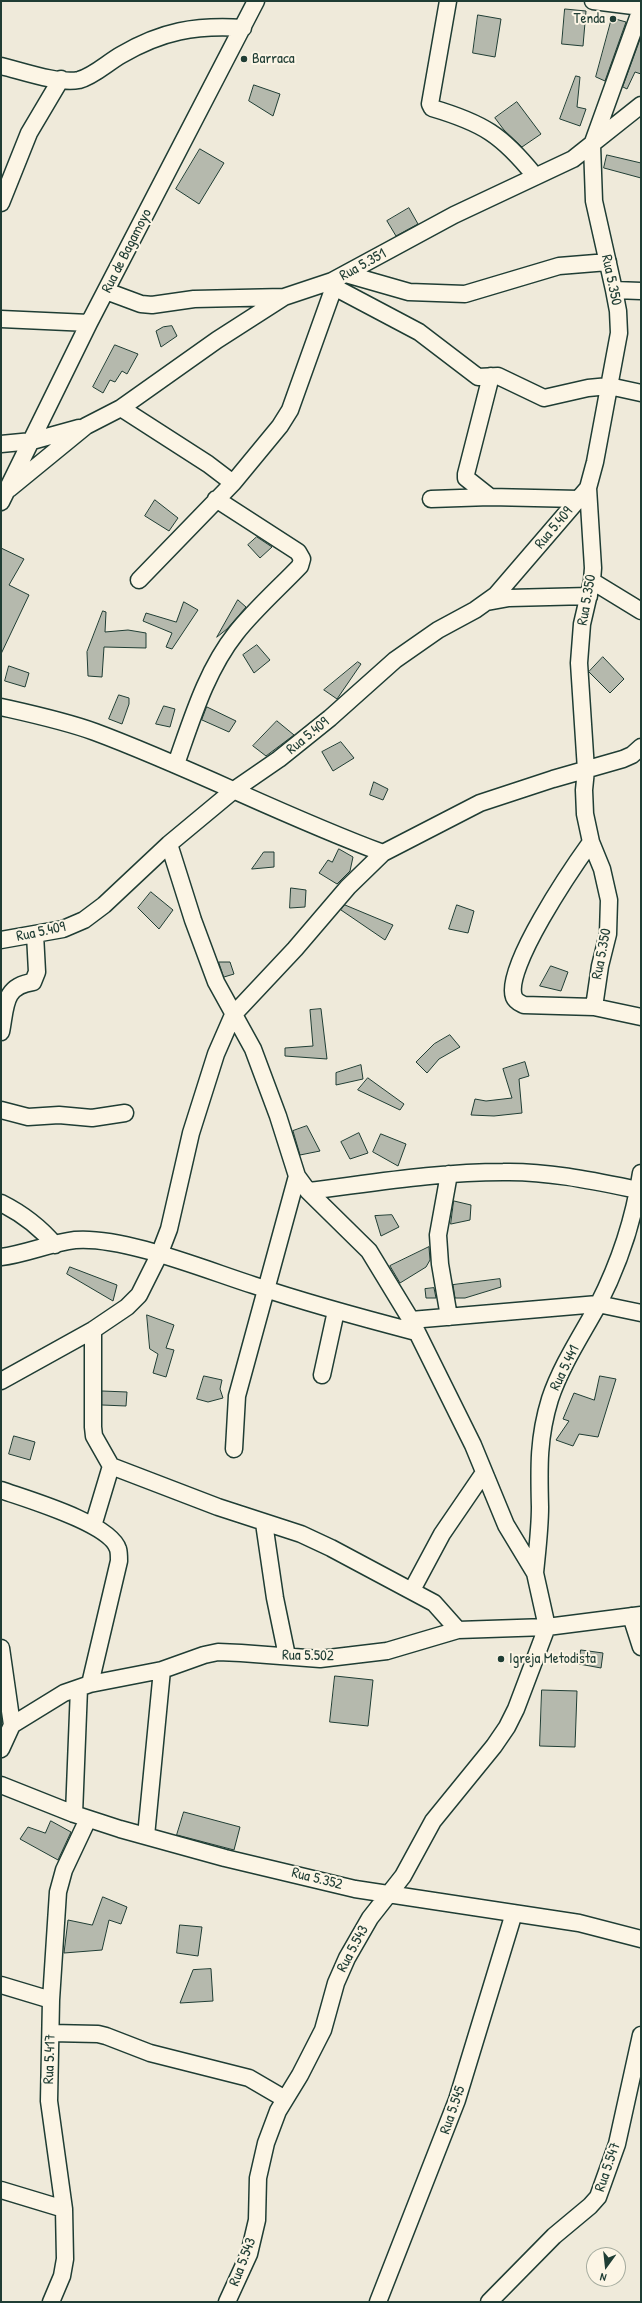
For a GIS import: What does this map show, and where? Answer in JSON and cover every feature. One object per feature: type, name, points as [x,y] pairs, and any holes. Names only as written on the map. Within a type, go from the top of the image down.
[{"type":"street","name":"Rua de Bagamoyo","points":[[5,496],[106,291],[256,1]]},
{"type":"street","points":[[448,1],[430,104],[432,108],[483,127],[502,139],[515,150],[536,176]]},
{"type":"street","points":[[592,145],[641,8],[593,1]]},
{"type":"street","points":[[1,66],[61,79],[78,80],[87,77],[144,42],[166,34],[190,28],[243,28]]},
{"type":"street","points":[[1,203],[29,133],[61,79]]},
{"type":"street","name":"Rua 5.351","points":[[86,426],[121,408],[217,340],[284,297],[337,281],[454,214],[573,159],[641,105]]},
{"type":"street","name":"Rua 5.350","points":[[592,145],[594,201],[614,290],[619,333],[609,386],[584,493],[590,589],[582,624],[580,663],[586,770],[584,790],[585,814],[591,842],[602,869],[609,900],[608,934],[600,966],[594,1007]]},
{"type":"street","points":[[337,281],[409,292],[465,294],[559,266],[608,262]]},
{"type":"street","points":[[337,281],[442,348],[472,375],[484,378],[498,376],[544,398],[588,388],[609,386],[641,393]]},
{"type":"street","points":[[139,580],[233,483],[280,426],[290,410],[337,281]]},
{"type":"street","points":[[614,290],[641,291]]},
{"type":"street","points":[[106,291],[141,304],[152,305],[194,299],[284,297]]},
{"type":"street","points":[[1,319],[90,323]]},
{"type":"street","points":[[490,497],[466,478],[466,474],[491,376]]},
{"type":"street","points":[[121,408],[208,464],[233,483]]},
{"type":"street","points":[[1,444],[32,441],[86,426]]},
{"type":"street","points":[[5,496],[86,426]]},
{"type":"street","points":[[431,499],[584,493]]},
{"type":"street","name":"Rua 5.409","points":[[1,940],[63,929],[84,920],[104,905],[169,844],[234,790],[285,755],[330,718],[395,660],[438,630],[487,602],[516,574],[584,493]]},
{"type":"street","points":[[176,764],[201,696],[217,662],[236,633],[300,566],[302,559],[298,552],[216,499]]},
{"type":"street","points":[[487,602],[509,598],[590,589],[641,611]]},
{"type":"street","points":[[1,707],[94,731],[176,764],[312,826],[383,853]]},
{"type":"street","points":[[1,1381],[93,1330],[127,1307],[139,1295],[159,1255],[181,1183],[191,1133],[216,1054],[233,1015],[295,950],[348,887],[383,853],[480,803],[632,755],[641,748]]},
{"type":"street","points":[[591,842],[569,872],[526,947],[516,977],[514,996],[517,1001],[524,1005],[594,1007],[641,1017]]},
{"type":"street","points":[[169,844],[196,928],[216,982],[233,1015],[253,1048],[278,1116],[297,1176],[308,1191],[369,1251],[414,1326],[473,1445],[483,1474],[506,1525],[535,1573],[547,1627]]},
{"type":"street","points":[[1,1032],[10,992],[20,984],[33,982],[36,978],[35,934]]},
{"type":"street","points":[[1,1110],[28,1117],[59,1115],[92,1118],[125,1113]]},
{"type":"street","points":[[308,1191],[449,1174],[503,1172],[570,1176],[639,1198]]},
{"type":"street","name":"Rua 5.441","points":[[535,1573],[540,1508],[538,1454],[550,1398],[564,1366],[598,1304],[612,1274],[639,1198],[641,1173]]},
{"type":"street","points":[[449,1174],[438,1235],[440,1264],[449,1317]]},
{"type":"street","points":[[234,1449],[237,1396],[297,1176]]},
{"type":"street","points":[[1,1203],[24,1215],[40,1228],[54,1245]]},
{"type":"street","points":[[1,1257],[25,1253],[75,1240],[118,1244],[159,1255],[336,1311],[414,1326],[449,1317],[598,1304],[641,1313]]},
{"type":"street","points":[[322,1374],[336,1311]]},
{"type":"street","points":[[93,1330],[92,1428],[94,1436],[111,1466],[218,1507],[307,1537],[412,1590],[434,1603],[458,1630]]},
{"type":"street","points":[[93,1526],[111,1466]]},
{"type":"street","points":[[412,1590],[442,1534],[483,1474]]},
{"type":"street","points":[[1,1490],[54,1508],[93,1526],[112,1539],[118,1549],[119,1561],[84,1686],[81,1816]]},
{"type":"street","points":[[264,1522],[275,1598],[287,1656]]},
{"type":"street","points":[[636,1616],[641,1647]]},
{"type":"street","name":"Rua 5.502","points":[[12,1725],[64,1693],[84,1686],[162,1670],[204,1655],[218,1652],[320,1659],[387,1651],[458,1630],[547,1627],[636,1616]]},
{"type":"street","name":"Rua 5.543","points":[[227,2302],[249,2254],[257,2220],[258,2178],[263,2157],[278,2111],[323,2030],[336,1983],[347,1958],[370,1918],[403,1876],[433,1821],[449,1798],[494,1746],[507,1727],[516,1709],[547,1627]]},
{"type":"street","points":[[1,1648],[12,1725],[1,1749]]},
{"type":"street","points":[[146,1836],[162,1670]]},
{"type":"street","name":"Rua 5.352","points":[[1,1786],[81,1816],[225,1858],[355,1889],[578,1923],[641,1939]]},
{"type":"street","name":"Rua 5.417","points":[[51,2302],[62,2276],[66,2259],[64,2209],[49,2102],[51,2000],[60,1882],[81,1816]]},
{"type":"street","name":"Rua 5.545","points":[[378,2302],[457,2100],[514,1913]]},
{"type":"street","points":[[1,1985],[51,2000]]},
{"type":"street","points":[[51,2033],[98,2034],[106,2036],[150,2053],[249,2078],[285,2099]]},
{"type":"street","name":"Rua 5.547","points":[[489,2302],[554,2236],[590,2206],[598,2197],[617,2144],[641,2035]]},
{"type":"street","points":[[1,2190],[64,2209]]},
{"type":"building","points":[[565,9],[586,11],[583,46],[562,44]]},
{"type":"building","points":[[478,15],[501,19],[495,57],[473,53]]},
{"type":"building","points":[[612,18],[626,22],[605,81],[596,77]]},
{"type":"building","points":[[641,37],[641,74],[635,72],[627,89],[623,87]]},
{"type":"building","points":[[576,76],[580,77],[577,107],[586,109],[580,126],[560,119]]},
{"type":"building","points":[[254,85],[280,94],[273,116],[249,101]]},
{"type":"building","points":[[517,102],[541,134],[522,147],[504,130],[495,118]]},
{"type":"building","points":[[200,149],[224,163],[199,204],[176,189]]},
{"type":"building","points":[[607,155],[641,163],[641,178],[604,168]]},
{"type":"building","points":[[409,208],[418,224],[396,236],[387,221]]},
{"type":"building","points":[[172,326],[177,336],[161,347],[156,331],[163,327]]},
{"type":"building","points":[[115,345],[138,354],[127,374],[122,371],[115,382],[110,380],[103,393],[93,387]]},
{"type":"building","points":[[155,500],[178,518],[169,531],[145,516]]},
{"type":"building","points":[[257,537],[272,547],[260,558],[248,545]]},
{"type":"building","points":[[1,548],[24,559],[9,585],[29,595],[1,654]]},
{"type":"building","points":[[238,600],[246,607],[227,629],[217,637]]},
{"type":"building","points":[[184,602],[198,610],[172,649],[166,647],[172,633],[143,621],[146,613],[176,622]]},
{"type":"building","points":[[103,611],[106,612],[105,632],[128,630],[146,633],[146,648],[104,647],[102,677],[88,676],[87,652]]},
{"type":"building","points":[[257,645],[270,660],[254,673],[243,655]]},
{"type":"building","points":[[603,657],[624,679],[610,693],[589,672]]},
{"type":"building","points":[[358,662],[361,664],[337,699],[324,690]]},
{"type":"building","points":[[9,666],[29,673],[25,687],[5,681]]},
{"type":"building","points":[[119,695],[129,698],[129,704],[122,724],[109,719]]},
{"type":"building","points":[[164,706],[175,709],[170,727],[156,724]]},
{"type":"building","points":[[207,707],[236,721],[229,732],[202,720]]},
{"type":"building","points":[[277,721],[294,735],[266,756],[253,746]]},
{"type":"building","points":[[341,742],[354,758],[333,771],[322,752]]},
{"type":"building","points":[[374,782],[388,789],[383,800],[370,795]]},
{"type":"building","points":[[339,849],[353,857],[350,871],[337,884],[319,873],[328,860],[332,862]]},
{"type":"building","points":[[264,852],[274,852],[274,867],[252,869]]},
{"type":"building","points":[[291,888],[306,890],[305,907],[290,908]]},
{"type":"building","points":[[151,892],[173,910],[159,929],[138,908]]},
{"type":"building","points":[[345,905],[393,925],[385,940],[341,910]]},
{"type":"building","points":[[457,905],[474,911],[468,933],[449,929]]},
{"type":"building","points":[[219,962],[230,962],[234,974],[224,977]]},
{"type":"building","points":[[551,966],[568,972],[561,991],[540,986]]},
{"type":"building","points":[[321,1009],[327,1059],[285,1056],[285,1048],[313,1046],[310,1010]]},
{"type":"building","points":[[450,1035],[460,1047],[439,1059],[427,1073],[416,1062],[434,1044]]},
{"type":"building","points":[[525,1062],[529,1076],[519,1079],[522,1113],[494,1116],[471,1115],[475,1099],[486,1101],[512,1098],[503,1069]]},
{"type":"building","points":[[361,1065],[363,1079],[336,1085],[336,1073]]},
{"type":"building","points":[[368,1078],[404,1104],[400,1110],[358,1090]]},
{"type":"building","points":[[307,1126],[320,1151],[300,1155],[293,1131]]},
{"type":"building","points":[[359,1133],[368,1153],[350,1159],[341,1142]]},
{"type":"building","points":[[381,1134],[406,1144],[398,1166],[373,1152]]},
{"type":"building","points":[[454,1201],[471,1205],[470,1220],[451,1224]]},
{"type":"building","points":[[392,1215],[399,1227],[381,1236],[375,1216]]},
{"type":"building","points":[[429,1247],[430,1260],[426,1267],[400,1283],[390,1266]]},
{"type":"building","points":[[70,1267],[117,1285],[113,1301],[67,1274]]},
{"type":"building","points":[[500,1279],[501,1287],[465,1298],[455,1298],[453,1285]]},
{"type":"building","points":[[434,1288],[436,1298],[426,1298],[425,1289]]},
{"type":"building","points":[[147,1315],[174,1325],[166,1348],[174,1350],[166,1377],[153,1373],[158,1354],[150,1349]]},
{"type":"building","points":[[204,1376],[222,1380],[220,1389],[223,1398],[208,1402],[197,1399]]},
{"type":"building","points":[[600,1376],[616,1379],[598,1437],[579,1434],[573,1446],[556,1440],[569,1421],[563,1419],[574,1393],[594,1400]]},
{"type":"building","points":[[102,1391],[127,1392],[126,1406],[102,1405]]},
{"type":"building","points":[[14,1436],[35,1442],[30,1460],[9,1454]]},
{"type":"building","points":[[581,1650],[603,1653],[601,1668],[579,1664]]},
{"type":"building","points":[[335,1676],[373,1680],[368,1726],[330,1722]]},
{"type":"building","points":[[542,1690],[577,1691],[575,1747],[540,1746]]},
{"type":"building","points":[[184,1812],[240,1827],[234,1850],[177,1835]]},
{"type":"building","points":[[51,1821],[71,1832],[58,1860],[20,1839],[28,1827],[45,1833]]},
{"type":"building","points":[[103,1897],[127,1907],[121,1924],[109,1920],[102,1950],[64,1953],[68,1920],[92,1925]]},
{"type":"building","points":[[180,1925],[202,1927],[198,1956],[177,1953]]},
{"type":"building","points":[[211,1969],[213,2001],[180,2003],[193,1970]]},
{"type":"place","name":"Tenda","points":[[613,19]]},
{"type":"place","name":"Barraca","points":[[244,59]]},
{"type":"place","name":"Igreja Metodista","points":[[501,1659]]}]
